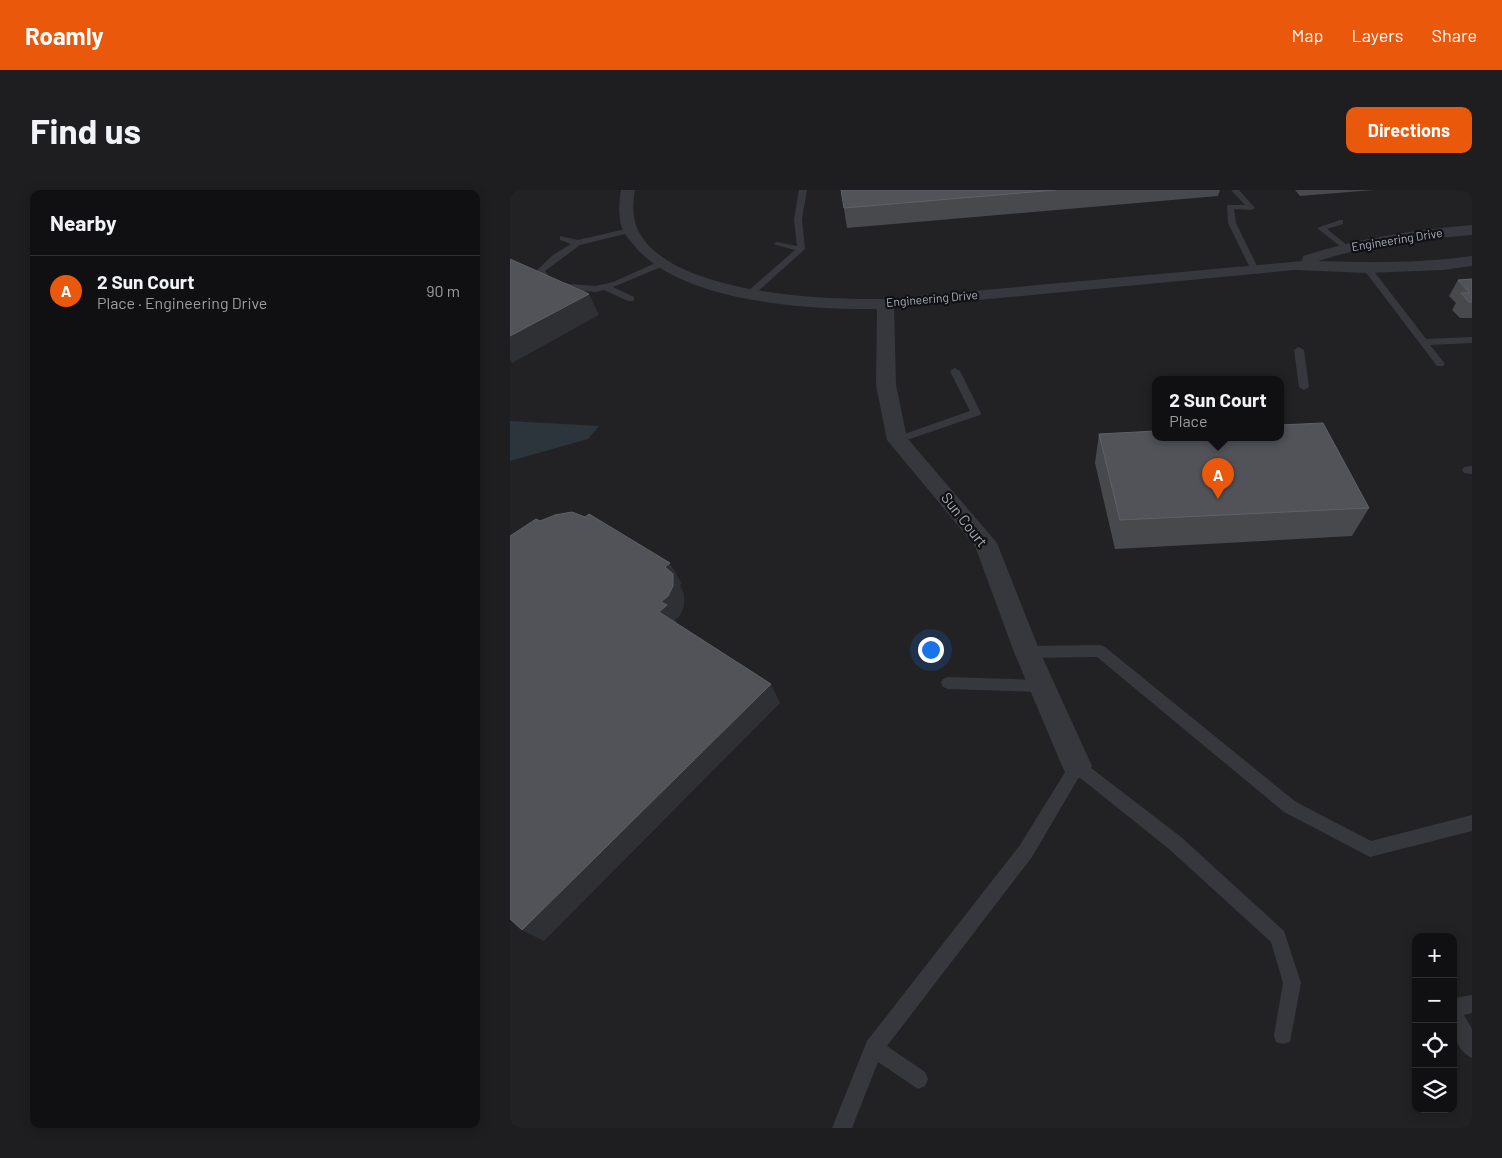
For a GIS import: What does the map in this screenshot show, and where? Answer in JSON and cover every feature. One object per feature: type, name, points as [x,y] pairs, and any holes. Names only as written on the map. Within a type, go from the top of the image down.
[{"type":"street","points":[[628,190],[627,208],[630,230]]},
{"type":"street","name":"Engineering Drive","points":[[630,230],[647,251],[663,263],[691,279],[751,294],[850,306],[1294,265],[1367,268],[1443,265],[1472,261]]},
{"type":"street","name":"Engineering Drive","points":[[1294,265],[1365,243],[1423,234],[1472,230]]},
{"type":"street","name":"Sun Court","points":[[885,304],[886,385],[898,440],[985,543],[1027,652],[1077,766]]},
{"type":"lane","points":[[801,249],[798,219],[803,190]]},
{"type":"lane","points":[[1235,190],[1251,208],[1230,207],[1232,223],[1254,268]]},
{"type":"lane","points":[[1340,222],[1321,228],[1346,248]]},
{"type":"lane","points":[[630,230],[577,243],[540,271],[548,282],[569,287],[596,289],[616,284],[663,263]]},
{"type":"lane","points":[[563,238],[577,243]]},
{"type":"lane","points":[[777,244],[801,249]]},
{"type":"lane","points":[[751,294],[801,249]]},
{"type":"lane","points":[[538,260],[548,264]]},
{"type":"lane","points":[[1367,268],[1440,364]]},
{"type":"lane","points":[[606,287],[631,299]]},
{"type":"lane","points":[[1423,342],[1472,340]]},
{"type":"lane","points":[[1299,350],[1304,387]]},
{"type":"lane","points":[[898,440],[976,413],[955,371]]},
{"type":"lane","points":[[1027,652],[1100,651],[1290,807],[1370,849],[1472,823]]},
{"type":"lane","points":[[948,683],[1042,686]]},
{"type":"lane","points":[[842,1128],[874,1048],[1026,851],[1077,766],[1175,843],[1278,937],[1292,983],[1283,1035]]},
{"type":"lane","points":[[1457,1006],[1472,1004]]},
{"type":"lane","points":[[1457,1021],[1472,1048]]},
{"type":"lane","points":[[874,1048],[918,1079]]},
{"type":"shaded area","points":[[510,190],[1472,190],[1472,1128],[510,1128]]},
{"type":"shaded area","points":[[510,421],[599,426],[588,439],[510,461]]},
{"type":"building","points":[[841,190],[1056,190],[844,208]]},
{"type":"building","points":[[510,259],[589,294],[510,336]]},
{"type":"building","points":[[1472,279],[1472,302],[1469,302],[1461,293],[1470,293],[1458,280]]},
{"type":"building","points":[[1323,423],[1369,508],[1120,520],[1099,434],[1152,431],[1152,441],[1284,441],[1284,425]]},
{"type":"building","points":[[572,512],[585,517],[589,514],[670,563],[665,567],[673,574],[673,586],[668,596],[661,602],[667,605],[659,612],[771,684],[522,930],[510,919],[510,536],[536,519],[540,521],[555,515]]},
{"type":"place","name":"2 Sun Court","points":[[1218,499]]}]
